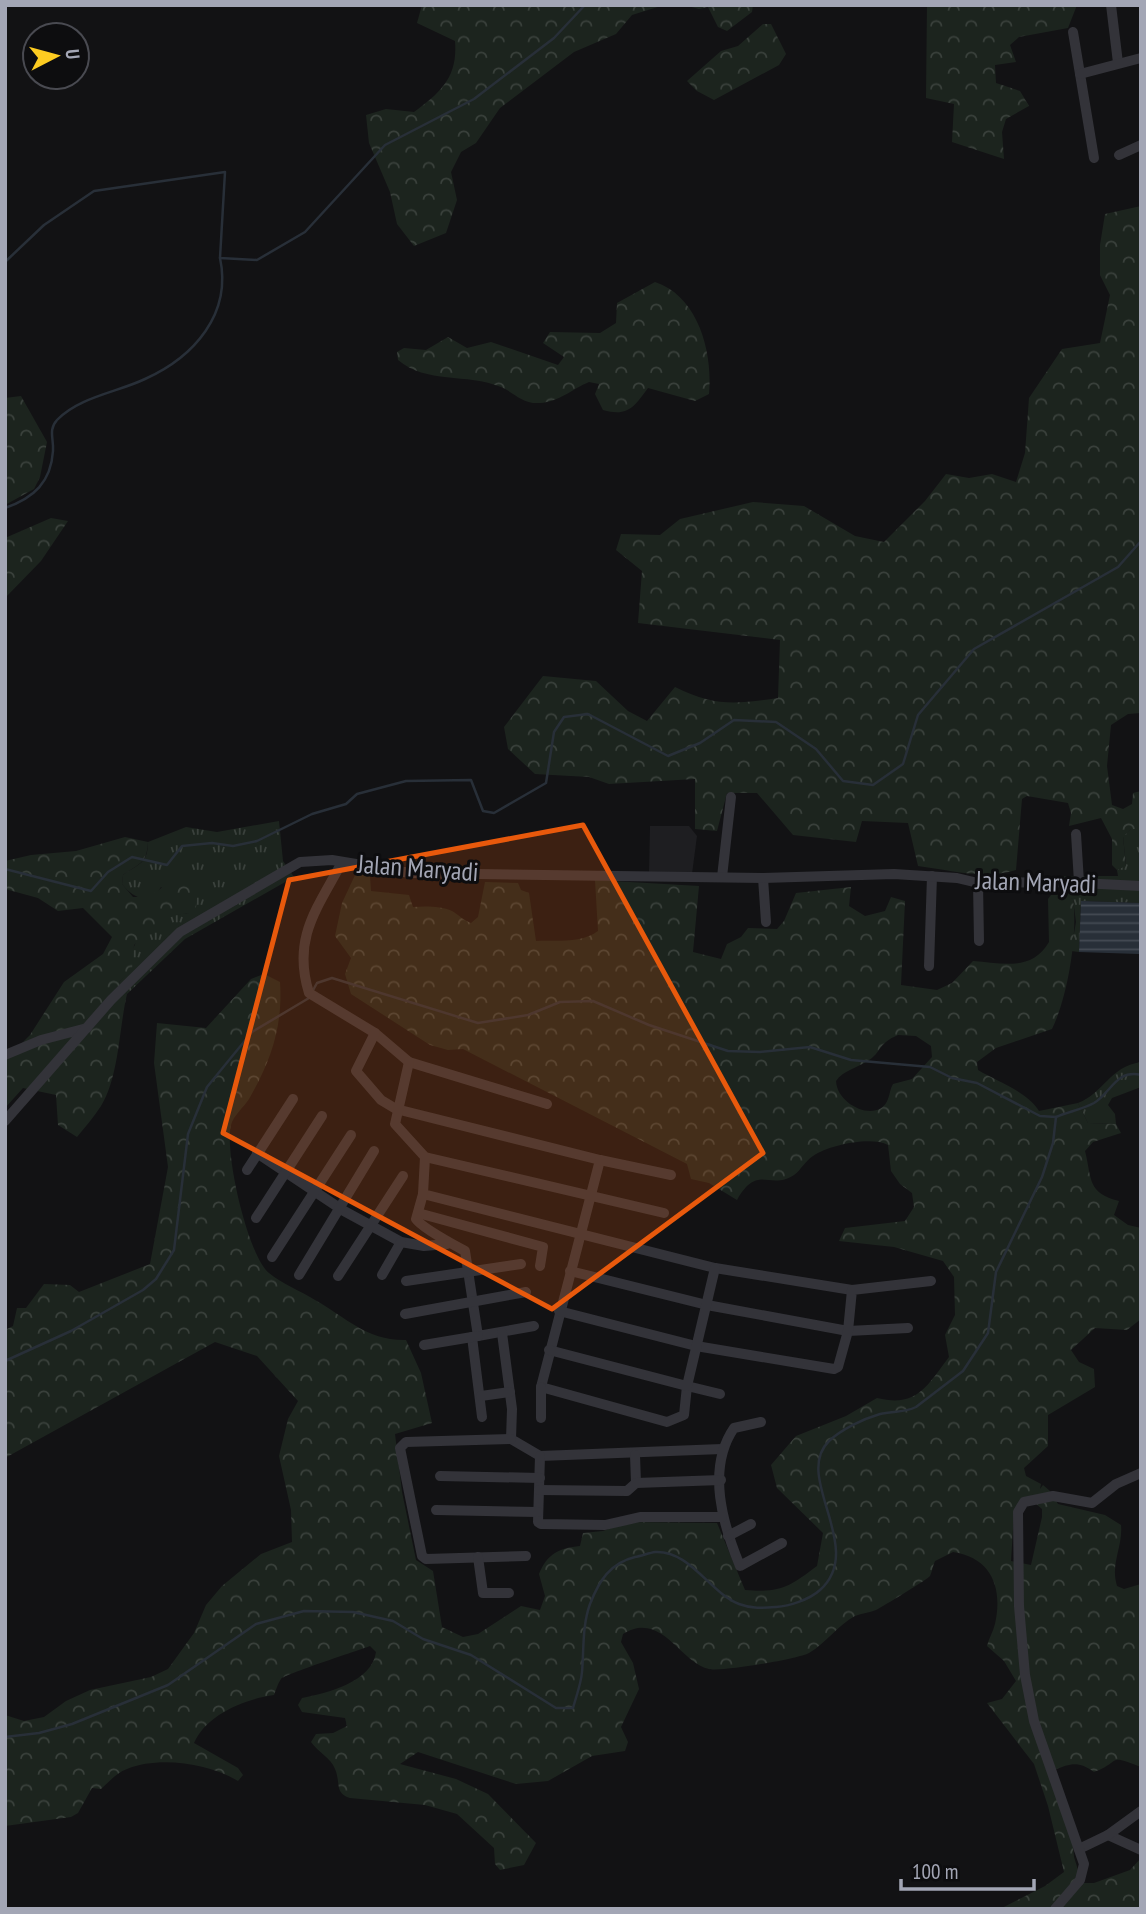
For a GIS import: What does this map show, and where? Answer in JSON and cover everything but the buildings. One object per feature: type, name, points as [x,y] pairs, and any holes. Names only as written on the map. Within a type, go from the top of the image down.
[{"type":"street","points":[[1111,5],[1118,63]]},
{"type":"street","points":[[1073,32],[1094,158]]},
{"type":"street","points":[[1080,74],[1141,58]]},
{"type":"street","points":[[1119,155],[1141,145]]},
{"type":"street","points":[[722,877],[730,797]]},
{"type":"street","points":[[1076,834],[1079,882]]},
{"type":"street","name":"Jalan Maryadi","points":[[5,1121],[87,1028],[152,959],[187,927],[293,865],[309,860],[342,862],[410,873],[763,878],[932,876],[978,883],[1079,882],[1141,886]]},
{"type":"street","points":[[342,862],[320,901],[303,949],[302,971],[312,995],[375,1033],[409,1062],[547,1104]]},
{"type":"street","points":[[929,966],[932,876]]},
{"type":"street","points":[[763,878],[766,922]]},
{"type":"street","points":[[978,883],[979,941]]},
{"type":"street","points":[[5,1055],[41,1040],[87,1028]]},
{"type":"street","points":[[375,1033],[357,1076],[381,1100],[396,1108],[600,1160],[671,1175]]},
{"type":"street","points":[[409,1062],[396,1108],[395,1124],[425,1157],[664,1213]]},
{"type":"street","points":[[247,1170],[293,1099]]},
{"type":"street","points":[[256,1219],[322,1116]]},
{"type":"street","points":[[272,1257],[351,1135]]},
{"type":"street","points":[[299,1275],[374,1151]]},
{"type":"street","points":[[257,1153],[339,1208],[401,1242],[424,1246],[447,1244]]},
{"type":"street","points":[[425,1157],[419,1224],[431,1228],[447,1244],[465,1251],[482,1417]]},
{"type":"street","points":[[541,1418],[541,1387],[600,1160]]},
{"type":"street","points":[[338,1276],[403,1176]]},
{"type":"street","points":[[423,1194],[715,1268],[852,1290],[931,1281]]},
{"type":"street","points":[[418,1213],[543,1247],[540,1266]]},
{"type":"street","points":[[382,1275],[401,1242]]},
{"type":"street","points":[[406,1281],[521,1264]]},
{"type":"street","points":[[541,1387],[667,1422],[684,1415],[687,1386],[715,1268]]},
{"type":"street","points":[[570,1271],[707,1305],[848,1331],[908,1328]]},
{"type":"street","points":[[559,1311],[696,1346],[834,1369],[838,1367],[848,1331],[852,1290]]},
{"type":"street","points":[[405,1314],[526,1292]]},
{"type":"street","points":[[424,1345],[534,1326]]},
{"type":"street","points":[[502,1333],[510,1392],[511,1439]]},
{"type":"street","points":[[550,1350],[720,1394]]},
{"type":"street","points":[[481,1396],[510,1392]]},
{"type":"street","points":[[761,1422],[734,1428],[722,1449],[722,1517],[740,1566],[782,1543]]},
{"type":"street","points":[[526,1556],[426,1559],[422,1556],[400,1448],[406,1442],[511,1439],[540,1456],[635,1454],[664,1449],[722,1449]]},
{"type":"street","points":[[635,1454],[636,1483]]},
{"type":"street","points":[[540,1456],[538,1511],[541,1524],[605,1525],[640,1517],[722,1517]]},
{"type":"street","points":[[1055,1909],[1083,1873],[1079,1849],[1034,1721],[1025,1675],[1019,1606],[1018,1512],[1024,1502],[1039,1497],[1092,1503],[1116,1485],[1141,1473]]},
{"type":"street","points":[[440,1476],[627,1491],[636,1483],[720,1480]]},
{"type":"street","points":[[436,1510],[538,1511]]},
{"type":"street","points":[[728,1536],[751,1524]]},
{"type":"street","points":[[478,1557],[483,1593],[509,1593]]},
{"type":"street","points":[[1079,1849],[1108,1835],[1141,1811]]},
{"type":"street","points":[[1108,1835],[1141,1850]]},
{"type":"highlighted area","points":[[583,825],[763,1153],[552,1309],[223,1133],[289,880]]},
{"type":"shaded area","points":[[650,826],[689,826],[697,836],[692,874],[649,873]]},
{"type":"shaded area","points":[[1081,901],[1141,903],[1139,954],[1079,952]]},
{"type":"green space","points":[[422,5],[664,5],[632,15],[616,34],[574,52],[500,108],[476,143],[461,152],[451,172],[457,200],[446,233],[414,246],[397,224],[390,192],[369,143],[366,115],[386,109],[414,112],[446,82],[454,64],[455,41],[417,23]]},
{"type":"green space","points":[[684,5],[753,5],[752,12],[727,31],[718,27],[708,7],[699,9]]},
{"type":"green space","points":[[927,5],[1077,5],[1068,28],[1019,37],[1010,45],[1016,62],[995,65],[996,83],[1020,91],[1029,106],[1006,119],[1002,132],[1004,159],[952,142],[954,104],[926,98]]},
{"type":"green space","points":[[763,24],[771,24],[786,54],[779,65],[714,100],[697,91],[687,81],[721,51],[738,46]]},
{"type":"green space","points":[[1141,206],[1141,713],[1128,714],[1111,725],[1107,766],[1112,805],[1123,809],[1132,804],[1133,793],[1141,791],[1141,829],[1131,829],[1123,837],[1126,866],[1117,870],[1112,865],[1112,839],[1101,818],[1069,826],[1071,813],[1068,803],[1027,796],[1022,799],[1016,870],[992,874],[967,873],[918,866],[908,823],[862,821],[856,842],[793,835],[757,793],[727,793],[717,831],[695,829],[695,779],[609,784],[589,777],[535,774],[508,749],[504,727],[543,676],[596,681],[628,711],[647,721],[675,687],[714,701],[750,702],[778,698],[780,640],[638,623],[642,571],[616,550],[621,534],[660,535],[680,519],[753,502],[804,506],[855,536],[884,542],[925,501],[946,474],[969,478],[992,474],[1016,482],[1025,453],[1029,398],[1062,349],[1100,343],[1110,295],[1100,275],[1100,245],[1105,214]]},
{"type":"green space","points":[[655,282],[670,289],[682,300],[700,328],[708,361],[709,394],[695,401],[648,388],[630,409],[612,412],[603,410],[595,394],[599,384],[589,382],[559,398],[534,403],[501,387],[421,372],[398,360],[397,352],[404,348],[426,350],[448,337],[467,348],[491,342],[558,365],[564,357],[543,343],[550,332],[600,333],[616,323],[617,303]]},
{"type":"green space","points":[[21,396],[47,442],[40,477],[34,489],[5,505],[5,398]]},
{"type":"green space","points":[[51,518],[68,521],[41,561],[5,598],[5,538]]},
{"type":"green space","points":[[279,821],[283,861],[294,877],[185,939],[127,994],[119,982],[131,969],[131,953],[138,938],[165,916],[189,913],[161,887],[151,897],[141,898],[122,884],[123,875],[144,859],[148,842],[186,827],[217,832]]},
{"type":"green space","points":[[1131,829],[1141,829],[1141,935],[1140,903],[1081,901],[1079,952],[1071,951],[1076,922],[1073,899],[1061,895],[1062,876],[1118,876],[1117,870],[1126,865],[1123,836]]},
{"type":"green space","points":[[125,837],[148,842],[144,859],[123,875],[122,884],[133,897],[149,897],[175,878],[183,878],[197,898],[196,907],[189,913],[165,917],[134,945],[132,969],[119,982],[127,994],[112,1081],[101,1106],[77,1137],[58,1125],[56,1095],[23,1088],[5,1108],[5,1060],[30,1035],[64,982],[103,954],[112,937],[83,908],[58,911],[38,898],[5,889],[5,861],[31,855],[76,851]]},
{"type":"green space","points":[[356,873],[370,876],[371,891],[409,895],[413,907],[448,909],[471,923],[478,917],[485,882],[518,883],[521,890],[529,893],[536,941],[568,940],[584,938],[598,931],[595,880],[699,886],[693,952],[721,959],[727,944],[741,937],[748,928],[777,929],[784,921],[796,893],[851,887],[849,906],[865,916],[885,911],[891,897],[905,901],[901,985],[937,990],[952,983],[973,961],[1015,964],[1034,958],[1049,942],[1048,899],[1051,895],[1065,895],[1073,899],[1074,929],[1070,965],[1063,1000],[1052,1029],[996,1048],[977,1062],[978,1070],[1019,1092],[1039,1111],[1078,1103],[1088,1123],[1116,1124],[1121,1133],[1093,1142],[1085,1151],[1090,1177],[1101,1194],[1119,1201],[1114,1215],[1128,1225],[1141,1228],[1141,1319],[1127,1330],[1095,1328],[1071,1350],[1079,1362],[1094,1369],[1095,1387],[1048,1415],[1048,1446],[1024,1468],[1026,1476],[1041,1484],[1040,1489],[1043,1485],[1050,1491],[1058,1504],[1105,1515],[1121,1525],[1115,1570],[1117,1586],[1124,1589],[1141,1584],[1141,1767],[1115,1760],[1094,1772],[1075,1764],[1054,1770],[1070,1814],[1074,1857],[1082,1883],[1094,1883],[1130,1870],[1141,1858],[1141,1909],[1000,1909],[1045,1886],[1064,1872],[1048,1806],[1034,1764],[987,1703],[1002,1699],[1016,1681],[1004,1661],[987,1646],[997,1611],[996,1587],[986,1568],[966,1555],[953,1552],[935,1561],[930,1576],[922,1582],[876,1610],[849,1620],[809,1653],[790,1658],[743,1667],[709,1669],[689,1658],[660,1633],[637,1628],[623,1634],[621,1642],[633,1663],[639,1689],[621,1727],[628,1742],[625,1751],[592,1756],[548,1781],[516,1784],[418,1752],[400,1764],[456,1779],[488,1794],[536,1843],[524,1865],[500,1870],[495,1864],[494,1848],[457,1814],[425,1805],[350,1798],[342,1793],[333,1765],[311,1742],[316,1734],[333,1733],[347,1726],[345,1718],[302,1712],[298,1705],[302,1698],[347,1684],[366,1671],[376,1652],[370,1646],[285,1676],[274,1695],[251,1700],[227,1710],[207,1724],[194,1743],[238,1768],[243,1775],[238,1781],[212,1770],[183,1763],[140,1765],[119,1773],[101,1789],[92,1788],[78,1813],[71,1817],[5,1826],[5,1715],[24,1721],[44,1717],[66,1701],[90,1690],[151,1677],[168,1669],[194,1633],[206,1605],[222,1586],[261,1554],[292,1542],[291,1510],[279,1456],[288,1419],[298,1401],[257,1356],[215,1342],[5,1458],[5,1330],[13,1326],[17,1308],[26,1308],[44,1284],[70,1285],[79,1292],[150,1264],[168,1167],[154,1063],[157,1023],[206,1028],[251,979],[264,974],[280,982],[280,1014],[274,1043],[264,1071],[231,1125],[234,1179],[246,1226],[261,1263],[274,1277],[369,1333],[406,1340],[421,1373],[432,1423],[395,1434],[402,1492],[416,1560],[433,1571],[442,1627],[463,1637],[478,1634],[521,1606],[540,1610],[545,1596],[539,1574],[550,1557],[560,1550],[580,1546],[583,1533],[603,1531],[627,1522],[717,1523],[745,1590],[776,1589],[791,1584],[817,1566],[823,1533],[777,1488],[771,1465],[796,1436],[846,1416],[877,1398],[902,1400],[912,1397],[927,1385],[949,1357],[945,1335],[955,1315],[954,1277],[943,1261],[894,1247],[839,1241],[845,1228],[905,1221],[914,1207],[912,1193],[900,1184],[891,1171],[888,1145],[871,1141],[829,1148],[813,1156],[794,1175],[785,1179],[758,1180],[751,1183],[737,1200],[709,1183],[691,1179],[687,1164],[463,1049],[448,1050],[430,1045],[351,994],[345,974],[351,958],[335,936],[342,903]],"holes":[[[898,1035],[916,1036],[931,1046],[932,1057],[912,1079],[893,1084],[883,1106],[876,1110],[859,1109],[843,1098],[836,1081],[843,1074],[865,1063],[886,1042]],[[1028,1497],[1042,1509],[1031,1565],[1011,1561],[1014,1513]]]},
{"type":"green space","points":[[1141,1062],[1141,1087],[1112,1098],[1108,1105],[1115,1114],[1116,1124],[1088,1123],[1078,1103],[1087,1099],[1121,1069]]},
{"type":"waterway","points":[[5,262],[44,225],[94,191],[225,172],[220,258],[257,260],[305,232],[385,145],[474,99],[554,38],[585,5]]},
{"type":"waterway","points":[[5,508],[32,494],[45,480],[52,462],[53,427],[66,412],[87,400],[134,384],[163,370],[193,346],[214,315],[220,297],[220,258]]},
{"type":"waterway","points":[[5,869],[91,891],[108,872],[132,857],[167,865],[182,846],[212,843],[233,846],[257,841],[312,814],[346,804],[357,794],[406,781],[471,780],[483,811],[494,813],[546,783],[554,732],[564,717],[588,714],[668,756],[700,743],[734,720],[776,722],[816,749],[843,781],[873,785],[903,764],[918,715],[974,649],[1118,567],[1141,541]]},
{"type":"waterway","points":[[312,992],[317,983],[332,978],[478,1023],[528,1015],[560,1002],[593,1001],[649,1025],[728,1051],[760,1052],[810,1047],[851,1060],[930,1067],[952,1078],[977,1083],[1040,1116],[1056,1117]]},
{"type":"waterway","points":[[5,1361],[71,1331],[143,1290],[156,1279],[174,1250],[188,1134],[207,1087],[252,1032],[309,998]]},
{"type":"waterway","points":[[1056,1117],[1094,1103],[1126,1075],[1141,1075]]},
{"type":"waterway","points":[[5,1737],[39,1733],[72,1724],[168,1685],[256,1624],[304,1611],[353,1612],[393,1621],[423,1639],[471,1655],[556,1708],[573,1708],[581,1677],[587,1612],[606,1574],[626,1560],[655,1552],[667,1553],[689,1565],[728,1599],[748,1607],[781,1606],[810,1597],[820,1590],[832,1573],[836,1554],[834,1534],[822,1493],[820,1456],[829,1441],[846,1429],[880,1414],[916,1407],[963,1371],[988,1333],[996,1272],[1042,1177],[1053,1143],[1056,1117]]}]
